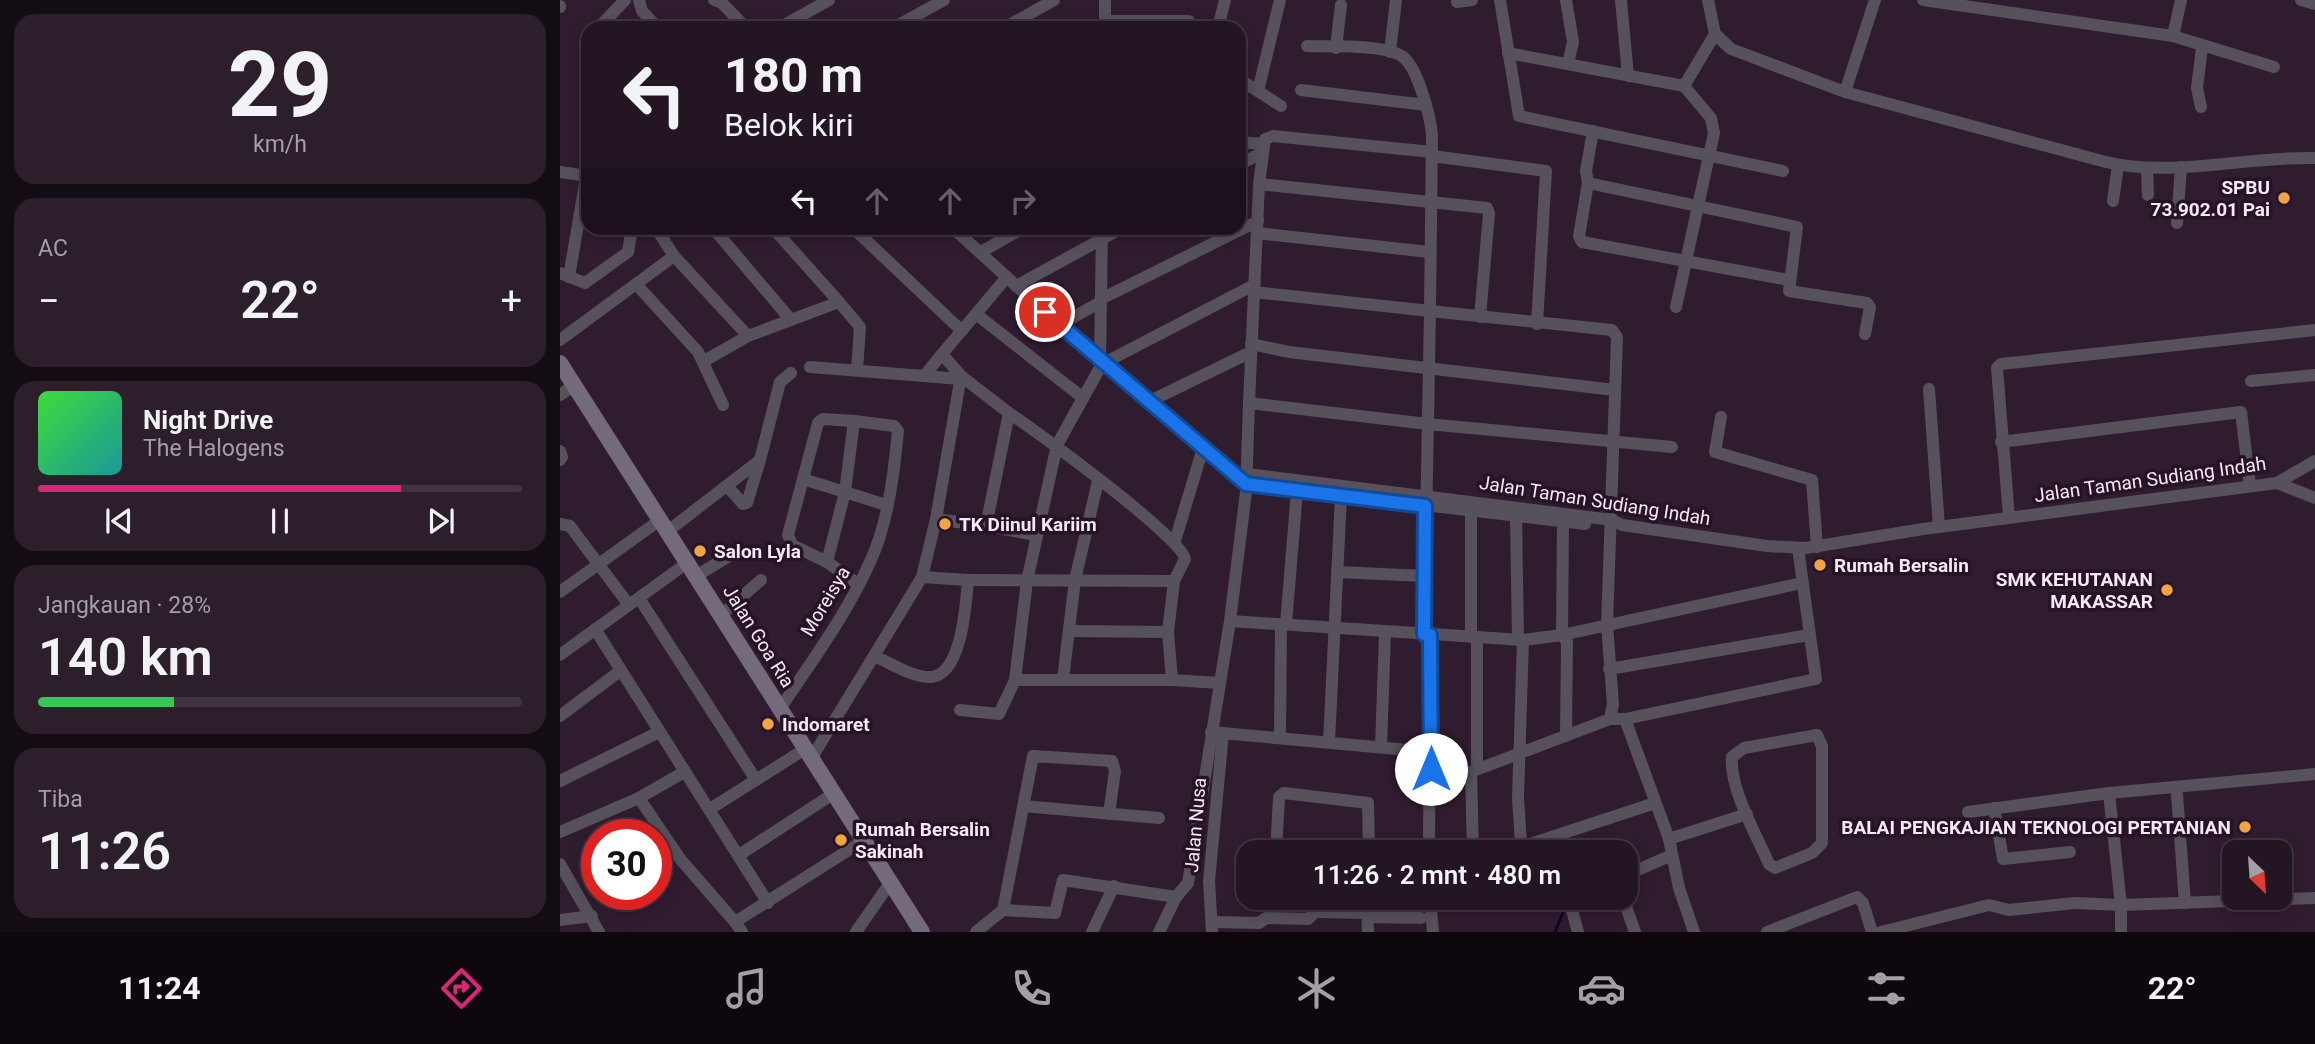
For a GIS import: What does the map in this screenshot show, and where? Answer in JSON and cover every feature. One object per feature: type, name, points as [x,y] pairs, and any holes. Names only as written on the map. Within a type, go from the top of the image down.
[{"type":"main road","name":"Jalan Goa Ria","points":[[560,363],[922,932]]},
{"type":"street","points":[[605,21],[625,0]]},
{"type":"street","points":[[639,0],[642,11],[651,21]]},
{"type":"street","points":[[792,21],[829,0]]},
{"type":"street","points":[[906,21],[944,0]]},
{"type":"street","points":[[1016,21],[1054,0]]},
{"type":"street","points":[[1103,21],[1105,0]]},
{"type":"street","points":[[1220,21],[1225,0]]},
{"type":"street","points":[[1258,91],[1280,0]]},
{"type":"street","points":[[1390,52],[1396,0]]},
{"type":"street","points":[[1457,2],[1472,0]]},
{"type":"street","points":[[1500,0],[1519,116],[1783,171]]},
{"type":"street","points":[[1566,0],[1573,42],[1568,64]]},
{"type":"street","points":[[1621,0],[1628,76]]},
{"type":"street","points":[[1708,0],[1715,34],[1731,49],[1845,92],[2118,164],[2147,168],[2181,167],[2273,157],[2315,158]]},
{"type":"street","points":[[1845,92],[1875,0]]},
{"type":"street","points":[[1923,0],[2173,36],[2202,48],[2274,67]]},
{"type":"street","points":[[2173,36],[2181,0]]},
{"type":"street","points":[[2301,0],[2315,4]]},
{"type":"street","points":[[721,1],[740,21]]},
{"type":"street","points":[[1336,48],[1341,5]]},
{"type":"street","points":[[1684,86],[1715,34]]},
{"type":"street","points":[[1307,46],[1390,52],[1408,62],[1426,105],[1432,154],[1425,501],[1431,787],[1429,840]]},
{"type":"street","points":[[2201,107],[2197,80],[2202,48]]},
{"type":"street","points":[[1508,53],[1684,86],[1711,118],[1714,133],[1689,260],[1676,307]]},
{"type":"street","points":[[1246,83],[1281,106]]},
{"type":"street","points":[[1301,90],[1426,105]]},
{"type":"street","points":[[1593,131],[1579,236],[1582,242],[1789,280]]},
{"type":"street","points":[[1246,160],[1262,149],[1273,136],[1432,154],[1546,171],[1536,324]]},
{"type":"street","points":[[1246,144],[1262,149]]},
{"type":"street","points":[[1158,932],[1176,897],[1188,883],[1217,732],[1220,683],[1230,621],[1244,478],[1262,149]]},
{"type":"street","points":[[2113,201],[2118,164]]},
{"type":"street","points":[[2177,223],[2181,167]]},
{"type":"street","points":[[2147,168],[2148,194]]},
{"type":"street","points":[[560,172],[581,172]]},
{"type":"street","points":[[1588,183],[1797,227],[1789,280],[1791,292],[1867,303],[1870,307],[1865,334]]},
{"type":"street","points":[[1259,184],[1430,201],[1489,210],[1480,317]]},
{"type":"street","points":[[581,200],[565,275],[585,283],[628,251],[631,235]]},
{"type":"street","points":[[1246,232],[1257,227],[1429,252]]},
{"type":"street","points":[[660,235],[674,256],[748,336]]},
{"type":"street","points":[[718,235],[791,320]]},
{"type":"street","points":[[779,235],[860,327],[857,370]]},
{"type":"street","points":[[860,235],[962,331]]},
{"type":"street","points":[[961,235],[1101,363],[1203,448],[1244,478],[1297,491],[1425,501],[1471,511],[1563,522],[1616,524]]},
{"type":"street","points":[[981,252],[1011,235]]},
{"type":"street","points":[[924,376],[976,314],[1011,282],[1098,235]]},
{"type":"street","points":[[960,710],[999,714],[1015,680],[1027,581],[1057,445],[1101,363],[1102,235]]},
{"type":"street","points":[[1059,325],[1101,301],[1240,235]]},
{"type":"street","points":[[560,340],[674,256]]},
{"type":"street","points":[[636,284],[704,362],[723,405]]},
{"type":"street","points":[[1101,363],[1254,289],[1430,312],[1614,331],[1617,337],[1614,443],[1616,524],[1611,548],[1606,625],[1613,704],[1652,804],[1669,839],[1694,932]]},
{"type":"street","points":[[704,362],[748,336],[839,302]]},
{"type":"street","points":[[976,314],[1083,398]]},
{"type":"street","points":[[2009,517],[1997,368],[2001,364],[2315,330]]},
{"type":"street","points":[[1148,402],[1251,348],[1615,390]]},
{"type":"street","points":[[942,354],[961,377],[1057,445],[1175,541],[1185,556],[1174,581],[1168,632],[1172,680]]},
{"type":"street","points":[[810,366],[961,377]]},
{"type":"street","points":[[728,487],[743,504],[747,503],[780,383],[791,373]]},
{"type":"street","points":[[2251,381],[2315,374]]},
{"type":"street","points":[[710,809],[756,780],[808,754],[874,656],[922,577],[936,519],[961,377]]},
{"type":"street","points":[[560,395],[574,385]]},
{"type":"street","points":[[1930,388],[1938,527]]},
{"type":"street","points":[[1249,403],[1428,425],[1672,447]]},
{"type":"street","points":[[2001,442],[2241,412],[2250,486]]},
{"type":"street","points":[[986,526],[1009,413]]},
{"type":"street","points":[[1721,417],[1715,452],[1811,480],[1817,547]]},
{"type":"street","points":[[827,562],[845,492],[855,421],[820,420],[788,540],[827,562],[858,584]]},
{"type":"street","name":"Moreisya","points":[[780,709],[872,558],[886,505],[897,428],[855,421]]},
{"type":"street","points":[[1175,541],[1203,448]]},
{"type":"street","points":[[560,451],[560,460]]},
{"type":"street","points":[[560,592],[598,564],[728,487],[760,460]]},
{"type":"street","name":"Jalan Taman Sudiang Indah","points":[[1244,478],[1798,548],[2277,482],[2315,461]]},
{"type":"street","points":[[803,479],[886,505]]},
{"type":"street","points":[[1063,679],[1075,580],[1098,481]]},
{"type":"street","points":[[2277,482],[2315,498]]},
{"type":"street","points":[[1280,738],[1283,625],[1297,491]]},
{"type":"street","points":[[1329,742],[1341,496]]},
{"type":"street","points":[[1471,511],[1474,637],[1473,840]]},
{"type":"street","points":[[1516,516],[1520,640],[1518,797],[1522,846],[1652,804]]},
{"type":"street","points":[[936,519],[1036,535]]},
{"type":"street","points":[[1563,522],[1562,635],[1567,642],[1566,736]]},
{"type":"street","points":[[560,524],[570,526],[598,564],[634,601],[756,780]]},
{"type":"street","points":[[1431,787],[1617,719],[1810,682],[1817,676],[1798,548]]},
{"type":"street","points":[[560,655],[634,601],[692,570],[734,553]]},
{"type":"street","points":[[1338,572],[1426,576]]},
{"type":"street","points":[[922,577],[1027,581],[1174,581]]},
{"type":"street","points":[[721,615],[761,580]]},
{"type":"street","points":[[874,656],[923,676],[942,673],[948,668],[960,639],[968,580]]},
{"type":"street","points":[[1230,621],[1520,640],[1562,635],[1802,583]]},
{"type":"street","points":[[595,629],[768,903]]},
{"type":"street","points":[[1070,631],[1168,632]]},
{"type":"street","points":[[1381,747],[1385,633]]},
{"type":"street","points":[[1609,669],[1809,635]]},
{"type":"street","points":[[560,716],[620,671]]},
{"type":"street","points":[[1015,680],[1172,680],[1220,683]]},
{"type":"street","points":[[560,781],[659,732]]},
{"type":"street","points":[[1217,732],[1430,752]]},
{"type":"street","name":"Jalan Nusa","points":[[1213,927],[1209,881],[1217,732]]},
{"type":"street","points":[[1812,735],[1820,737],[1824,814],[1821,846],[1778,868],[1771,866],[1747,814],[1733,771],[1734,753],[1744,748],[1812,735]]},
{"type":"street","points":[[976,932],[1003,910],[1032,756],[1112,761],[1115,771],[1109,814]]},
{"type":"street","points":[[561,829],[639,798],[684,772]]},
{"type":"street","points":[[1968,812],[2109,793],[2315,774]]},
{"type":"street","points":[[2109,793],[2121,905],[2121,932]]},
{"type":"street","points":[[738,855],[833,794]]},
{"type":"street","points":[[1277,840],[1281,794],[1368,803],[1369,840]]},
{"type":"street","points":[[2177,794],[2185,903]]},
{"type":"street","points":[[639,798],[681,860],[738,927],[768,903],[863,841]]},
{"type":"street","points":[[1023,806],[1159,818]]},
{"type":"street","points":[[1994,808],[2003,859],[2070,852]]},
{"type":"street","points":[[1669,839],[1747,814]]},
{"type":"street","points":[[1638,870],[1672,855]]},
{"type":"street","points":[[560,864],[599,932]]},
{"type":"street","points":[[1003,910],[1055,913],[1063,880],[1176,897]]},
{"type":"street","points":[[1188,883],[1209,881]]},
{"type":"street","points":[[856,932],[890,883]]},
{"type":"street","points":[[1092,932],[1114,886]]},
{"type":"street","points":[[1767,932],[1857,897],[1863,903],[1872,932]]},
{"type":"street","points":[[1881,932],[1989,905],[2009,910],[2076,903],[2121,905],[2315,898]]},
{"type":"street","points":[[1367,910],[1368,932]]},
{"type":"street","points":[[1431,910],[1433,932]]},
{"type":"street","points":[[1572,910],[1578,932]]},
{"type":"street","points":[[1627,910],[1635,932]]},
{"type":"street","points":[[1213,927],[1308,919],[1315,912],[1421,918]]},
{"type":"street","points":[[560,920],[592,916]]},
{"type":"waterway","points":[[1555,932],[1564,910]]},
{"type":"place","name":"SPBU 73.902.01 Pai","points":[[2284,198]]},
{"type":"place","name":"TK Diinul Kariim","points":[[945,524]]},
{"type":"place","name":"Salon Lyla","points":[[700,551]]},
{"type":"place","name":"Rumah Bersalin","points":[[1820,565]]},
{"type":"place","name":"SMK KEHUTANAN MAKASSAR","points":[[2167,590]]},
{"type":"place","name":"Indomaret","points":[[768,724]]},
{"type":"place","name":"BALAI PENGKAJIAN TEKNOLOGI PERTANIAN","points":[[2245,827]]},
{"type":"place","name":"Rumah Bersalin Sakinah","points":[[841,840]]},
{"type":"route","points":[[1045,312],[1100,362],[1246,484],[1425,506],[1424,634],[1430,635],[1431,769]]}]
